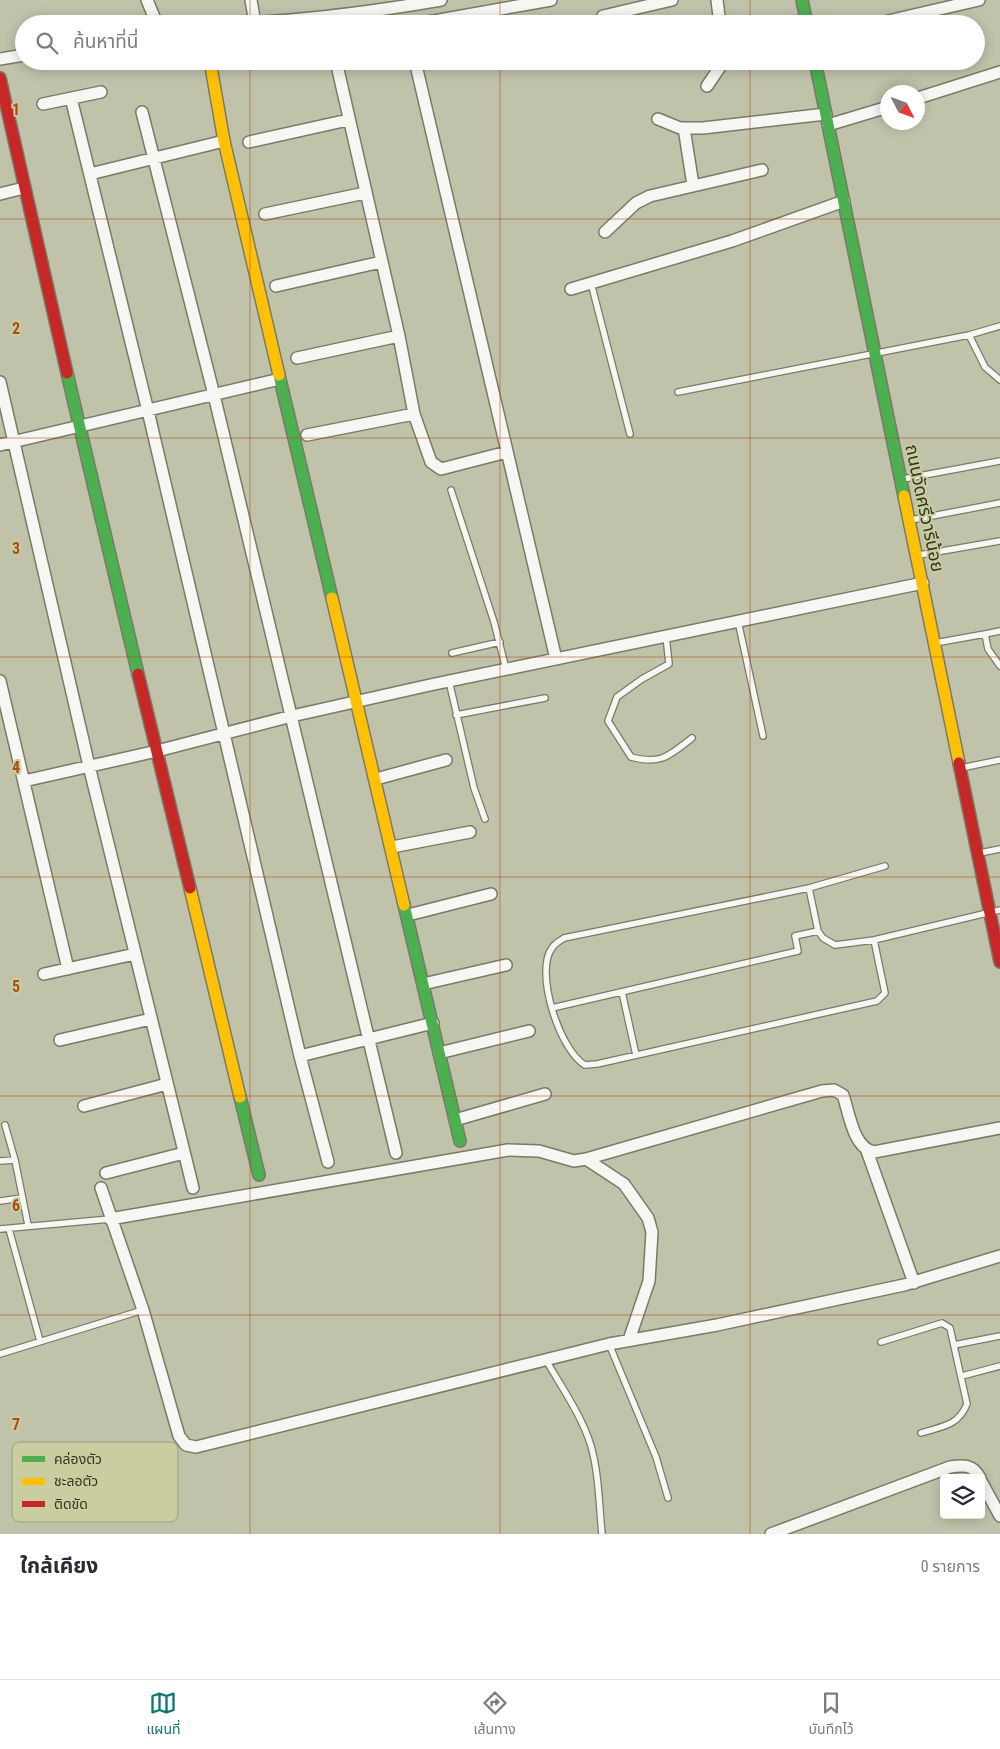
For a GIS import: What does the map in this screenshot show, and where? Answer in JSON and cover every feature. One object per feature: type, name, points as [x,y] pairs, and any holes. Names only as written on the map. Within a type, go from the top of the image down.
[{"type":"street","points":[[147,0],[153,15]]},
{"type":"street","points":[[251,0],[254,15]]},
{"type":"street","points":[[350,15],[441,0]]},
{"type":"street","points":[[467,15],[551,0]]},
{"type":"street","points":[[608,15],[672,0]]},
{"type":"street","points":[[717,0],[719,15]]},
{"type":"street","points":[[802,0],[805,15]]},
{"type":"street","points":[[915,15],[980,0]]},
{"type":"street","points":[[0,59],[15,56]]},
{"type":"street","points":[[211,70],[224,141],[460,1141]]},
{"type":"street","points":[[338,70],[399,336],[414,414],[431,462],[436,468],[441,469],[507,452]]},
{"type":"street","points":[[417,70],[556,659]]},
{"type":"street","points":[[708,86],[718,70]]},
{"type":"street","name":"ถนนวัดศรีวารีน้อย","points":[[817,70],[978,854],[995,911],[1000,962]]},
{"type":"street","points":[[925,96],[1000,72]]},
{"type":"street","points":[[0,78],[78,427],[259,1175]]},
{"type":"street","points":[[43,104],[101,92]]},
{"type":"street","points":[[71,98],[148,411],[300,1056],[328,1162]]},
{"type":"street","points":[[658,119],[672,126],[684,128],[827,120],[880,109]]},
{"type":"street","points":[[142,112],[214,395],[396,1153]]},
{"type":"street","points":[[249,142],[348,120]]},
{"type":"street","points":[[684,128],[693,185]]},
{"type":"street","points":[[90,174],[154,160],[224,141]]},
{"type":"street","points":[[605,232],[636,202],[650,196],[762,170]]},
{"type":"street","points":[[0,194],[24,188]]},
{"type":"street","points":[[266,214],[365,193]]},
{"type":"street","points":[[571,289],[732,241],[844,201]]},
{"type":"street","points":[[276,286],[382,262]]},
{"type":"street","points":[[297,358],[399,336]]},
{"type":"street","points":[[0,445],[280,379]]},
{"type":"street","points":[[0,382],[2,399],[14,442],[88,766],[193,1188]]},
{"type":"street","points":[[307,435],[414,414]]},
{"type":"street","points":[[24,780],[157,752],[292,716],[449,680],[923,583]]},
{"type":"street","points":[[0,681],[68,969]]},
{"type":"street","points":[[376,779],[446,760]]},
{"type":"street","points":[[392,847],[470,832]]},
{"type":"street","points":[[408,916],[491,894]]},
{"type":"street","points":[[44,974],[135,954]]},
{"type":"street","points":[[424,984],[506,965]]},
{"type":"street","points":[[60,1040],[151,1019]]},
{"type":"street","points":[[300,1056],[433,1023]]},
{"type":"street","points":[[439,1053],[529,1031]]},
{"type":"street","points":[[84,1106],[167,1084]]},
{"type":"street","points":[[110,1219],[508,1150],[532,1150],[574,1161],[586,1159],[822,1091],[834,1090],[843,1095],[859,1142],[867,1151],[914,1282]]},
{"type":"street","points":[[455,1120],[545,1094]]},
{"type":"street","points":[[867,1151],[874,1152],[1000,1128]]},
{"type":"street","points":[[106,1173],[184,1153]]},
{"type":"street","points":[[586,1159],[624,1184],[648,1218],[652,1232],[649,1281],[629,1340]]},
{"type":"street","points":[[101,1188],[142,1310],[179,1436],[186,1445],[196,1447],[608,1344],[717,1325],[914,1282],[1000,1256]]},
{"type":"street","points":[[771,1534],[950,1467],[963,1465],[972,1467],[977,1474]]},
{"type":"street","points":[[985,1488],[1000,1516]]},
{"type":"lane","points":[[591,283],[630,434]]},
{"type":"lane","points":[[678,392],[970,335],[1000,326]]},
{"type":"lane","points":[[970,335],[985,367],[1000,380]]},
{"type":"lane","points":[[901,479],[1000,461]]},
{"type":"lane","points":[[451,490],[500,642],[506,669]]},
{"type":"lane","points":[[910,520],[1000,503]]},
{"type":"lane","points":[[917,556],[1000,541]]},
{"type":"lane","points":[[738,621],[763,736]]},
{"type":"lane","points":[[935,643],[1000,631]]},
{"type":"lane","points":[[984,634],[988,649],[1000,666]]},
{"type":"lane","points":[[666,636],[669,664],[642,678],[617,698],[608,721],[631,757],[648,761],[665,758],[692,738]]},
{"type":"lane","points":[[452,653],[500,642]]},
{"type":"lane","points":[[449,680],[474,788],[485,818]]},
{"type":"lane","points":[[456,715],[545,698]]},
{"type":"lane","points":[[961,768],[1000,760]]},
{"type":"lane","points":[[978,854],[1000,849]]},
{"type":"lane","points":[[874,940],[885,993],[877,1001],[585,1065],[576,1060],[557,1027],[547,979],[547,959],[551,948],[564,938],[809,888],[885,866]]},
{"type":"lane","points":[[809,888],[818,930],[823,938],[835,945],[874,940],[995,911]]},
{"type":"lane","points":[[552,1008],[798,951],[795,936],[818,930]]},
{"type":"lane","points":[[622,992],[636,1055]]},
{"type":"lane","points":[[5,1125],[15,1160],[28,1225]]},
{"type":"lane","points":[[0,1161],[15,1160]]},
{"type":"lane","points":[[0,1201],[22,1198]]},
{"type":"lane","points":[[0,1229],[110,1219]]},
{"type":"lane","points":[[9,1229],[40,1341]]},
{"type":"lane","points":[[0,1354],[142,1310]]},
{"type":"lane","points":[[881,1342],[942,1324],[950,1328],[967,1404],[962,1415],[954,1423],[921,1433]]},
{"type":"lane","points":[[954,1344],[1000,1336]]},
{"type":"lane","points":[[608,1344],[656,1457],[668,1498]]},
{"type":"lane","points":[[546,1360],[583,1424],[591,1446],[596,1468],[602,1534]]},
{"type":"lane","points":[[962,1376],[1000,1366]]},
{"type":"traffic: fast","points":[[802,0],[805,15]]},
{"type":"traffic: fast","points":[[817,70],[904,496]]},
{"type":"traffic: fast","points":[[67,373],[138,674]]},
{"type":"traffic: fast","points":[[279,375],[332,598]]},
{"type":"traffic: fast","points":[[404,905],[460,1141]]},
{"type":"traffic: fast","points":[[240,1097],[259,1175]]},
{"type":"traffic: slow","points":[[212,70],[224,141],[279,375]]},
{"type":"traffic: slow","points":[[904,496],[959,763]]},
{"type":"traffic: slow","points":[[332,598],[404,905]]},
{"type":"traffic: slow","points":[[190,888],[240,1097]]},
{"type":"traffic: jam","points":[[0,78],[67,373]]},
{"type":"traffic: jam","points":[[138,674],[190,888]]},
{"type":"traffic: jam","points":[[959,763],[1000,962]]}]
